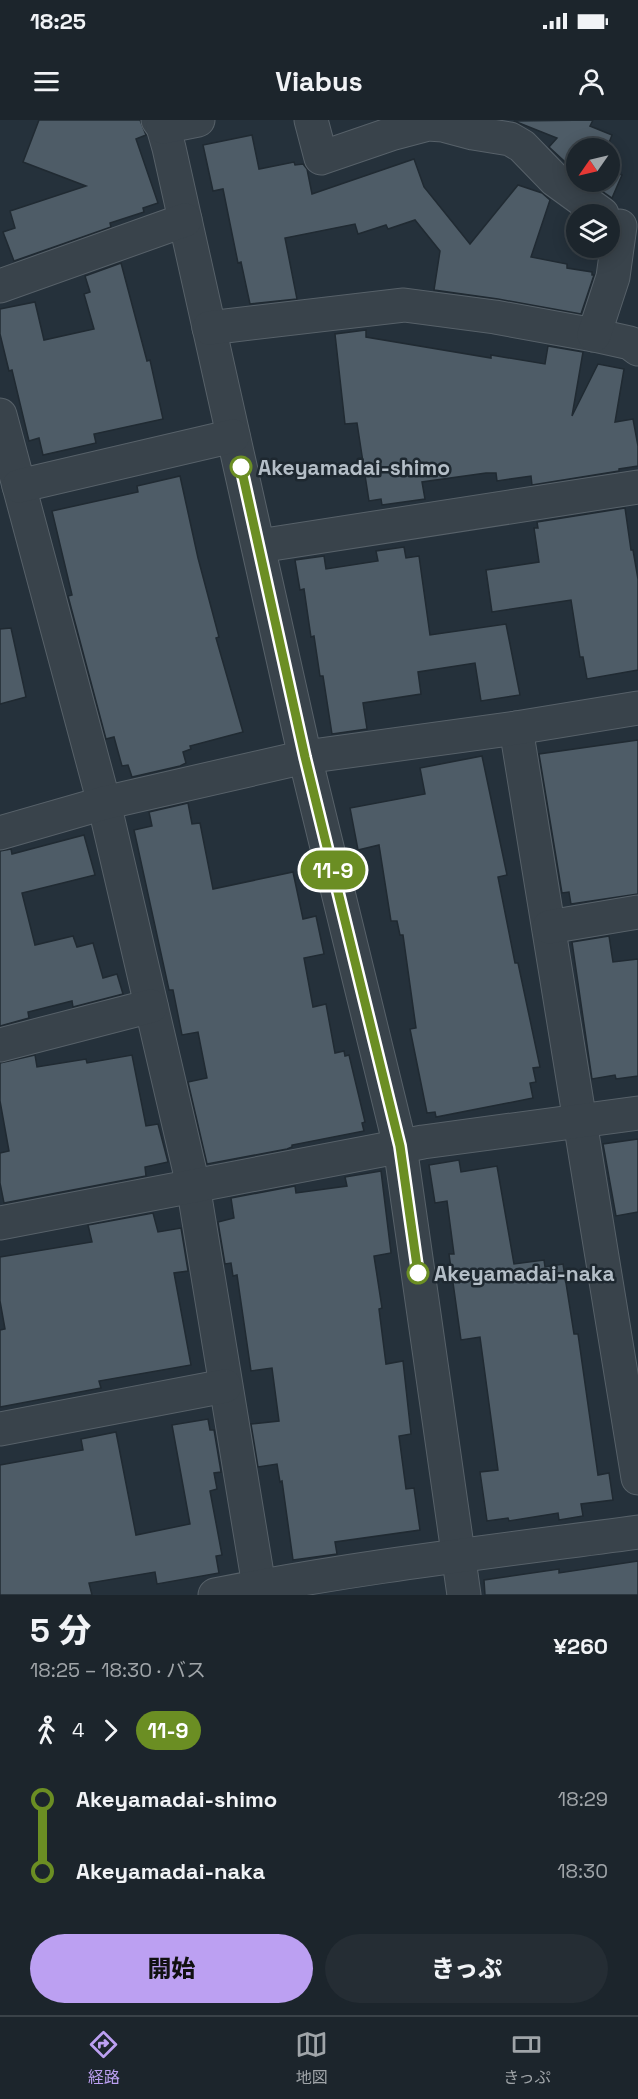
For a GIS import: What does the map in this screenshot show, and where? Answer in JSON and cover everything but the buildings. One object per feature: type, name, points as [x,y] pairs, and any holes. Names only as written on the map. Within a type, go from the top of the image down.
[{"type":"street","points":[[198,120],[161,123],[185,220],[305,757],[400,1146],[464,1595]]},
{"type":"street","points":[[311,120],[321,158],[428,124],[510,139],[522,146],[555,180],[590,204]]},
{"type":"street","points":[[0,286],[185,220]]},
{"type":"street","points":[[594,335],[613,277],[614,258]]},
{"type":"street","points":[[209,328],[404,305],[495,317],[594,335],[630,343],[638,349]]},
{"type":"street","points":[[0,415],[104,803],[193,1185],[259,1586]]},
{"type":"street","points":[[19,486],[233,436]]},
{"type":"street","points":[[259,546],[638,488]]},
{"type":"street","points":[[0,833],[104,803],[305,757],[516,728],[638,708]]},
{"type":"street","points":[[516,728],[579,1121],[626,1324],[638,1478]]},
{"type":"street","points":[[549,927],[638,912]]},
{"type":"street","points":[[0,1045],[151,1006]]},
{"type":"street","points":[[0,1223],[423,1142],[638,1113]]},
{"type":"street","points":[[0,1429],[225,1386]]},
{"type":"street","points":[[215,1595],[259,1586],[458,1556],[638,1532]]},
{"type":"bus line","name":"11-9","points":[[241,467],[305,757],[400,1146],[418,1273]]},
{"type":"place","name":"Akeyamadai-shimo","points":[[241,467]]},
{"type":"place","name":"Akeyamadai-naka","points":[[418,1273]]}]
